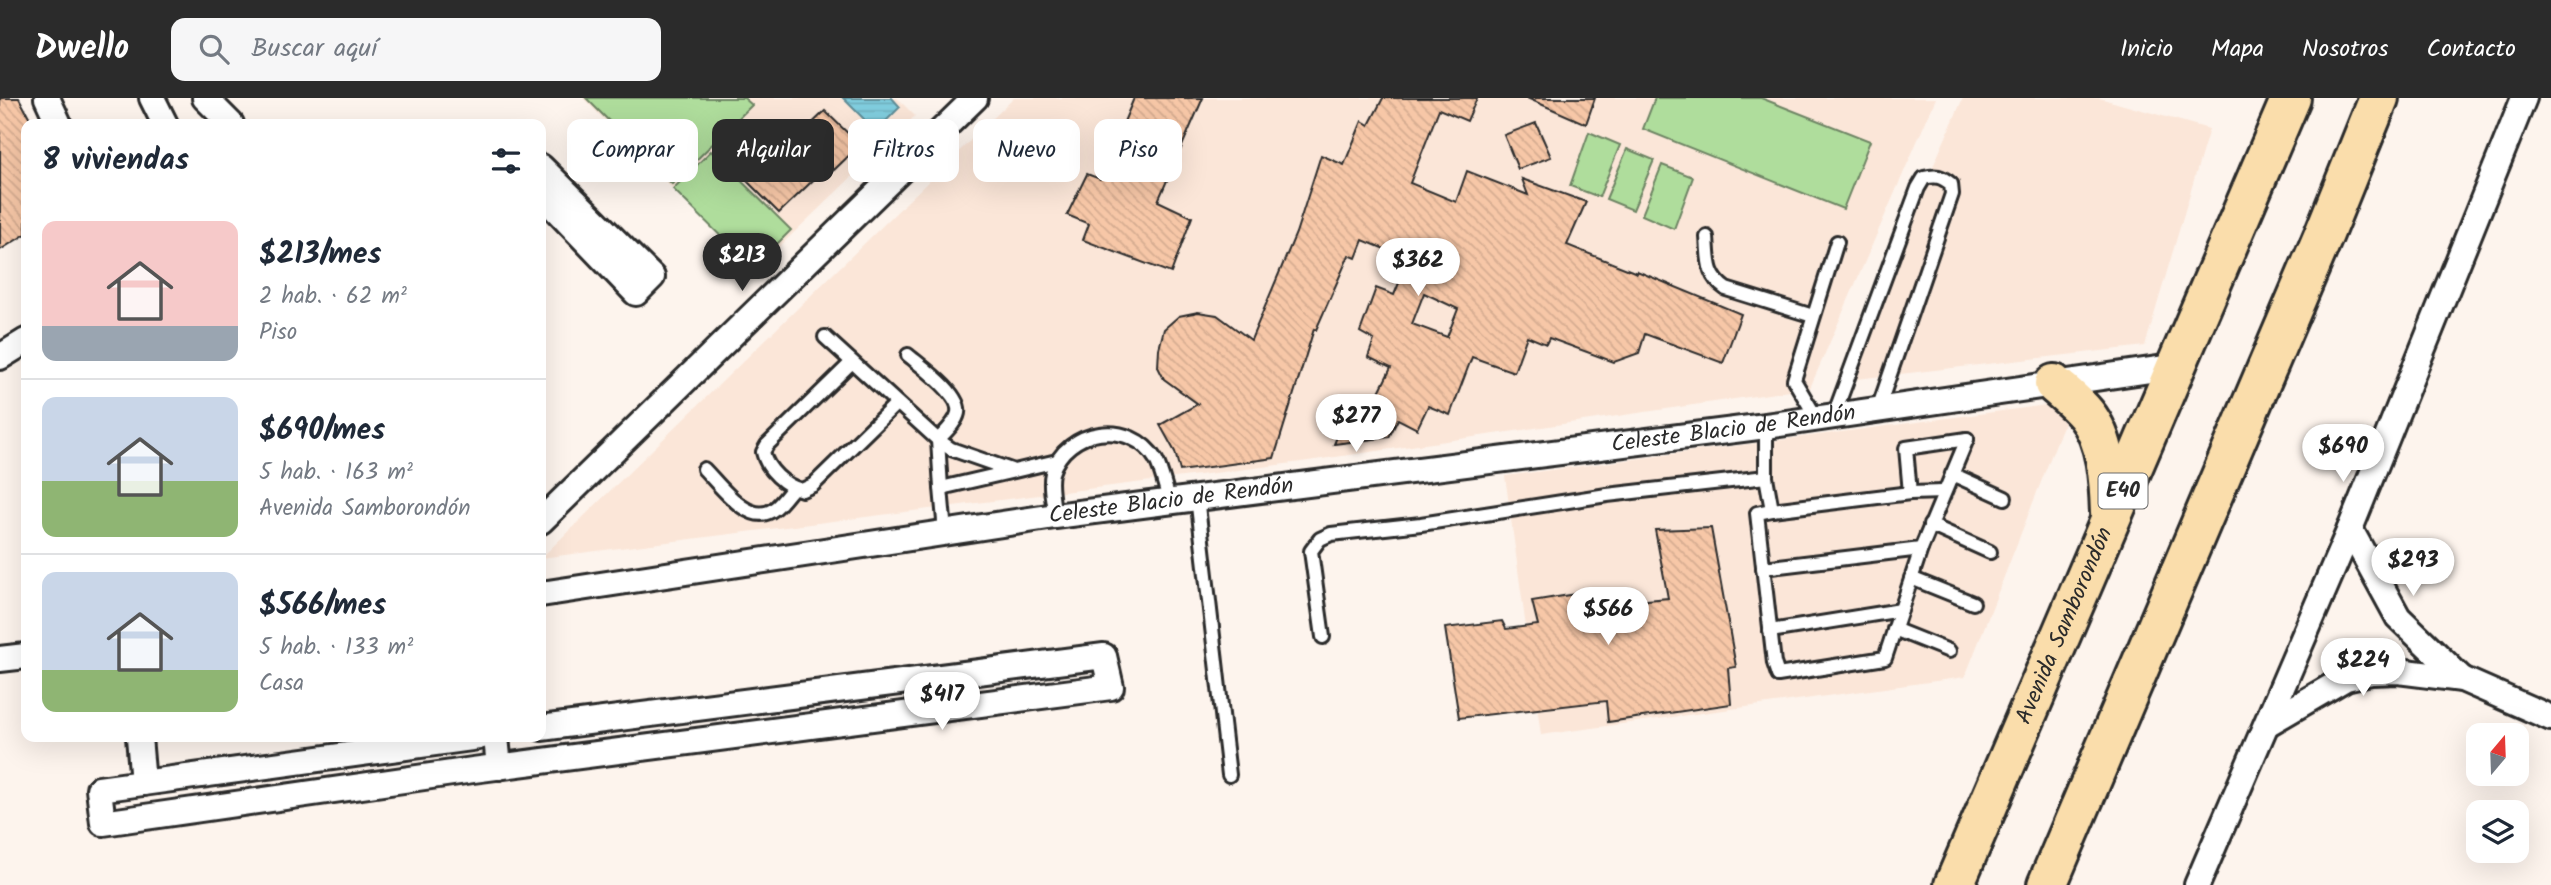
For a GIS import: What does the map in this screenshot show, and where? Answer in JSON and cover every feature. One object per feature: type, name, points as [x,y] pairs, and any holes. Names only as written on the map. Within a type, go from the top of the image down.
[{"type":"highway","name":"Avenida Samborondón","points":[[1954,885],[2291,98]]},
{"type":"highway","points":[[2048,885],[2375,107]]},
{"type":"highway","points":[[2054,384],[2087,415],[2104,450],[2109,483],[2110,520]]},
{"type":"street","points":[[47,98],[56,119]]},
{"type":"street","points":[[152,98],[162,119]]},
{"type":"street","points":[[205,98],[226,119]]},
{"type":"street","points":[[546,517],[975,98]]},
{"type":"street","points":[[2197,885],[2350,529],[2524,98]]},
{"type":"street","points":[[546,172],[652,277],[636,293],[546,199]]},
{"type":"street","points":[[0,357],[21,344]]},
{"type":"street","name":"Celeste Blacio de Rendón","points":[[546,593],[1055,516],[1766,426],[2178,366]]},
{"type":"street","points":[[2350,529],[2398,617],[2462,679]]},
{"type":"street","points":[[438,742],[99,789],[103,823],[474,770],[1111,687],[1104,656],[546,727]]},
{"type":"street","points":[[0,659],[21,657]]},
{"type":"street","points":[[2267,724],[2346,678],[2371,672],[2398,671],[2462,679],[2551,718]]},
{"type":"street","points":[[946,676],[951,708]]},
{"type":"street","points":[[843,689],[848,722]]},
{"type":"street","points":[[731,704],[737,736]]},
{"type":"street","points":[[624,718],[628,750]]},
{"type":"street","points":[[139,742],[143,783]]},
{"type":"street","points":[[473,742],[474,770]]},
{"type":"street","points":[[496,742],[499,767]]},
{"type":"street","points":[[327,758],[332,790]]},
{"type":"street","points":[[221,772],[224,806]]},
{"type":"lane","points":[[1838,243],[1794,380],[1825,416],[1918,188],[1924,178],[1934,175],[1951,184],[1952,194],[1878,409]]},
{"type":"lane","points":[[1707,237],[1711,275],[1716,282],[1726,289],[1813,316]]},
{"type":"lane","points":[[825,337],[938,440],[951,449],[1011,470]]},
{"type":"lane","points":[[908,355],[951,393],[958,403],[958,413],[954,421],[938,440],[945,532]]},
{"type":"lane","points":[[852,362],[763,452],[765,460],[785,483],[802,491],[813,485],[897,403]]},
{"type":"lane","points":[[1766,426],[1766,477],[1772,510]]},
{"type":"lane","points":[[1055,516],[1051,475],[1057,461],[1069,447],[1088,437],[1116,432],[1139,442],[1155,459],[1170,501]]},
{"type":"lane","points":[[1910,493],[1906,448],[1967,439],[1921,549],[1885,658],[1778,675],[1774,663],[1757,513],[1910,493],[1943,492]]},
{"type":"lane","points":[[941,488],[1057,461]]},
{"type":"lane","points":[[704,469],[746,511],[758,514],[773,510],[793,488]]},
{"type":"lane","points":[[1952,474],[2005,498]]},
{"type":"lane","points":[[1322,637],[1311,551],[1320,539],[1331,534],[1420,524],[1607,495],[1766,477]]},
{"type":"lane","points":[[1197,497],[1229,775]]},
{"type":"lane","points":[[1930,525],[1990,552]]},
{"type":"lane","points":[[1763,568],[1921,549]]},
{"type":"lane","points":[[1912,578],[1973,603]]},
{"type":"lane","points":[[1770,631],[1901,610]]},
{"type":"lane","points":[[1894,629],[1950,651]]},
{"type":"shaded area","points":[[583,98],[897,98],[915,116],[912,119],[848,119],[848,181],[754,271],[666,182],[698,182],[698,119],[604,119]]},
{"type":"shaded area","points":[[1014,98],[1936,98],[1810,388],[1301,462],[546,557],[546,553],[928,182],[959,182],[959,151],[973,138],[973,182],[1080,182],[1080,119],[992,119]]},
{"type":"shaded area","points":[[1963,98],[2099,98],[2209,129],[2145,346],[1839,381]]},
{"type":"shaded area","points":[[2055,404],[2064,423],[1965,677],[1541,735],[1505,476]]},
{"type":"green space","points":[[586,98],[744,98],[752,105],[738,119],[712,119],[712,144],[698,158],[698,119],[607,119]]},
{"type":"green space","points":[[1655,98],[1761,98],[1870,141],[1843,209],[1643,129]]},
{"type":"green space","points":[[1589,132],[1620,145],[1599,197],[1570,186]]},
{"type":"green space","points":[[1627,149],[1654,160],[1633,210],[1606,199]]},
{"type":"green space","points":[[711,151],[712,182],[742,182],[791,230],[753,268],[673,189],[680,182],[698,182],[698,164]]},
{"type":"green space","points":[[1662,165],[1693,177],[1674,229],[1642,215]]},
{"type":"water","points":[[843,98],[892,98],[900,107],[888,119],[864,119]]},
{"type":"building","points":[[0,98],[19,98],[30,119],[21,119],[21,237],[0,250]]},
{"type":"building","points":[[1134,98],[1203,98],[1182,146],[1182,119],[1125,119]]},
{"type":"building","points":[[1383,98],[1477,98],[1467,121],[1439,109],[1410,183],[1456,202],[1467,171],[1528,195],[1522,179],[1586,202],[1567,245],[1741,314],[1723,363],[1645,334],[1639,353],[1614,362],[1549,338],[1546,344],[1527,336],[1514,372],[1472,357],[1450,415],[1428,406],[1417,429],[1398,419],[1389,437],[1334,444],[1354,396],[1374,402],[1391,368],[1368,357],[1374,340],[1360,332],[1376,288],[1394,295],[1409,259],[1363,240],[1356,258],[1349,255],[1316,330],[1314,329],[1274,458],[1180,471],[1175,452],[1160,425],[1198,404],[1164,379],[1158,367],[1164,329],[1179,316],[1198,312],[1217,315],[1251,340],[1296,233],[1321,155],[1344,165],[1362,121],[1369,125]],"holes":[[[1424,293],[1458,309],[1447,337],[1412,324]]]},
{"type":"building","points":[[1527,98],[1595,98],[1586,124]]},
{"type":"building","points":[[825,111],[833,119],[817,119]]},
{"type":"building","points":[[834,120],[848,133],[848,157],[834,170]]},
{"type":"building","points":[[1536,123],[1551,157],[1518,169],[1504,135]]},
{"type":"building","points":[[1087,174],[1094,177],[1094,182],[1166,182],[1158,201],[1192,217],[1171,273],[1083,240],[1089,224],[1067,215]]},
{"type":"building","points":[[748,182],[811,182],[779,213]]},
{"type":"building","points":[[1711,528],[1736,667],[1728,668],[1731,704],[1608,722],[1606,701],[1459,718],[1445,628],[1502,621],[1506,629],[1538,625],[1532,601],[1582,593],[1584,606],[1668,598],[1655,530]]}]
